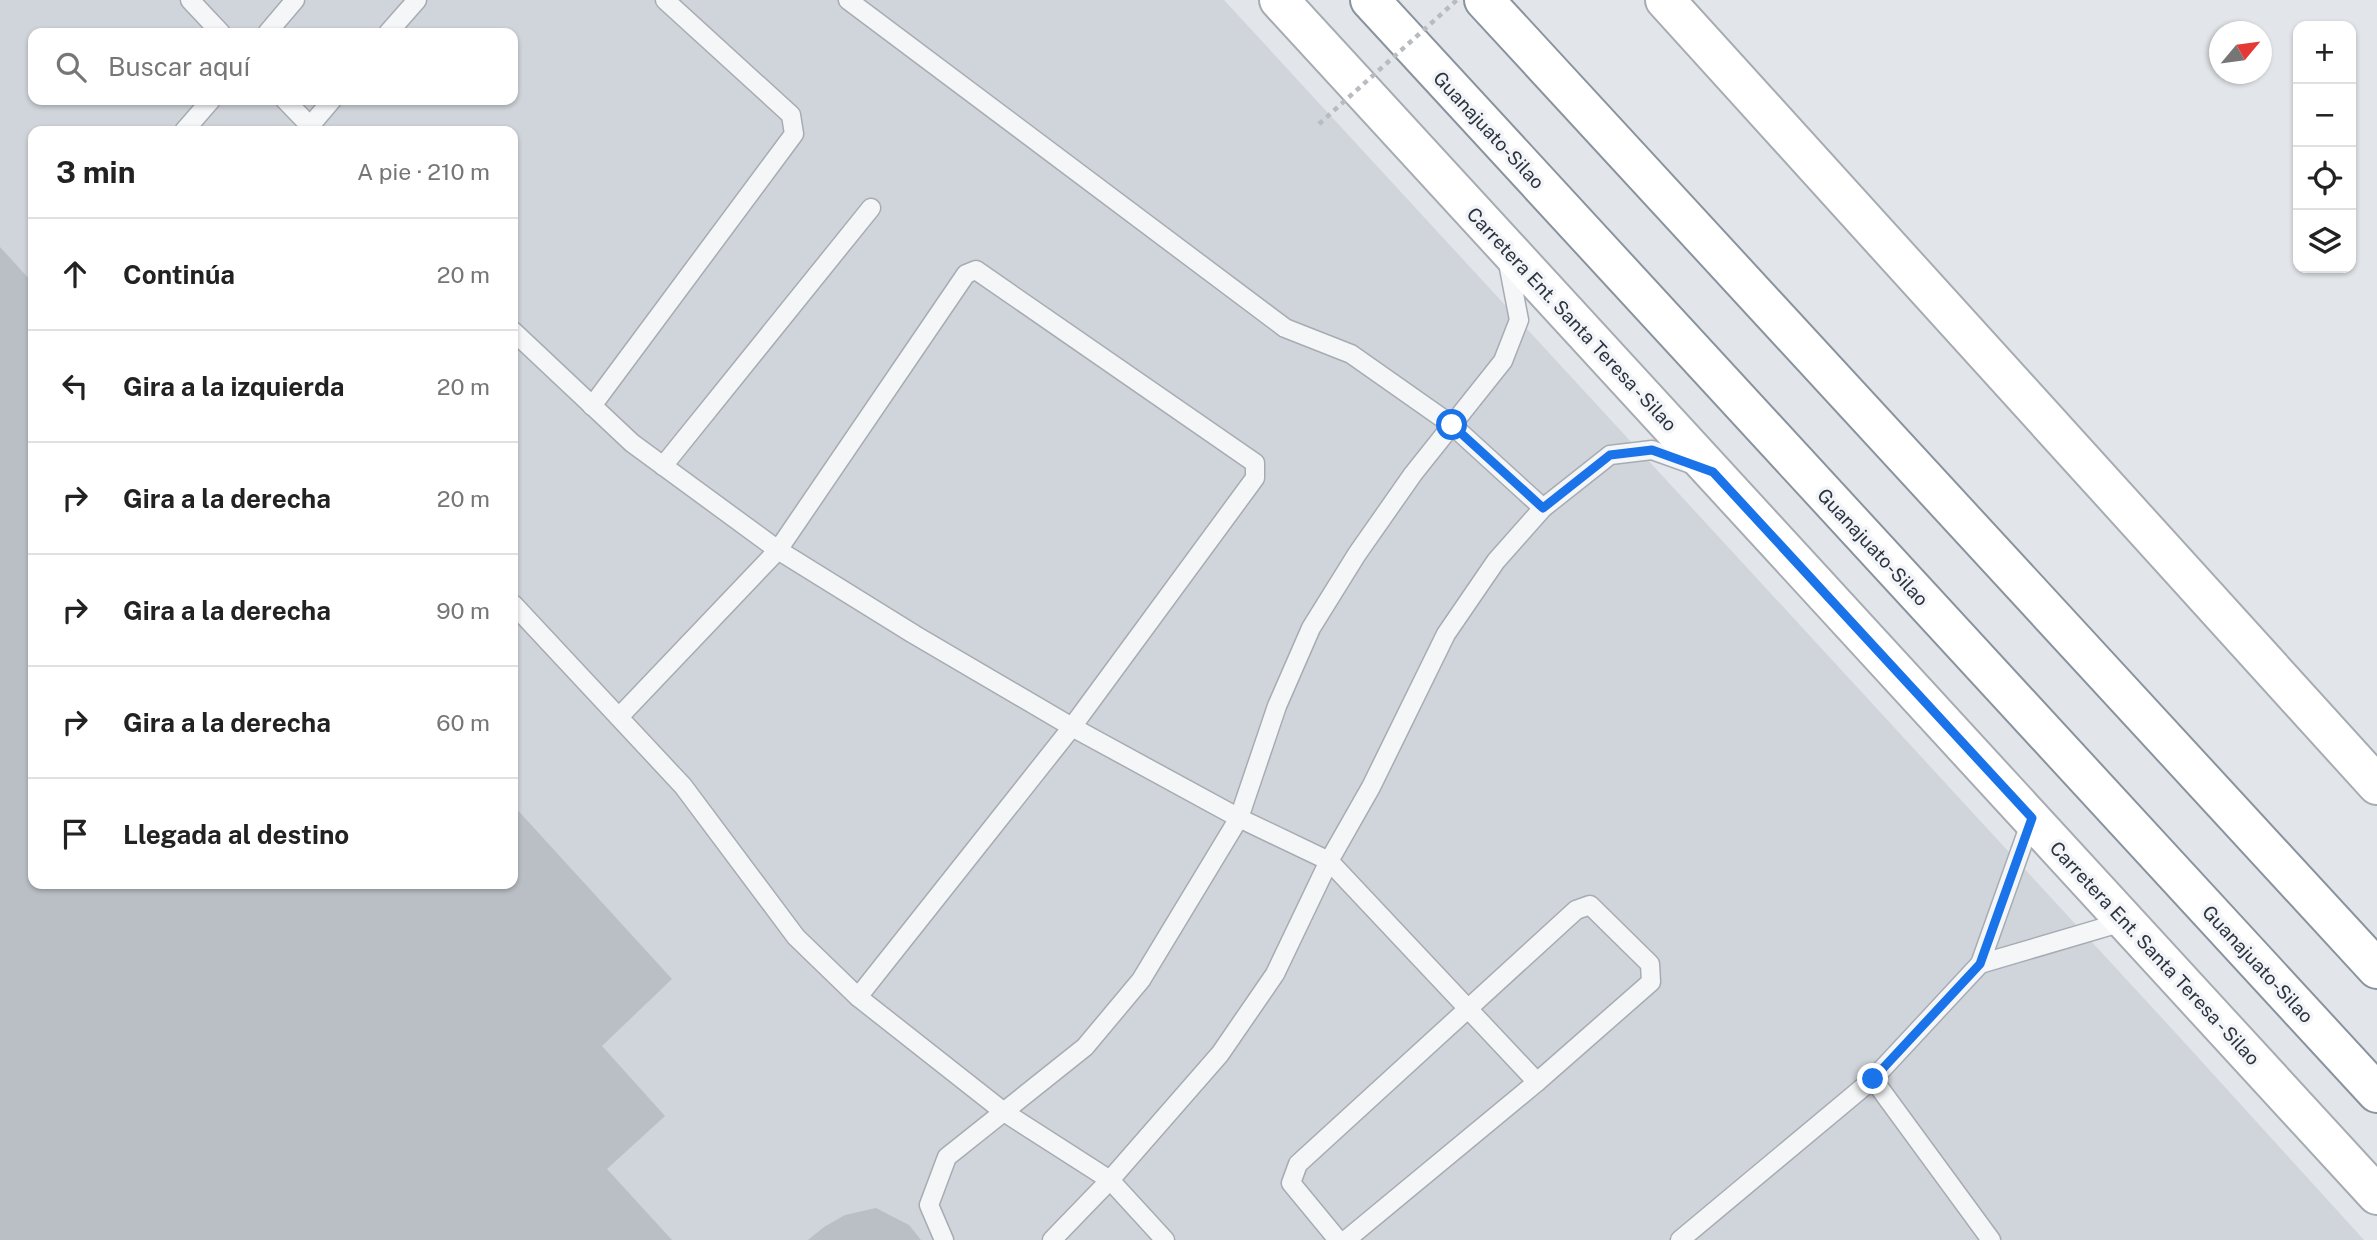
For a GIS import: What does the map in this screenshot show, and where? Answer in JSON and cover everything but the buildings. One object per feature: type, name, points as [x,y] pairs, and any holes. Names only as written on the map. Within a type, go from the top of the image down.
[{"type":"main road","name":"Carretera Ent. Santa Teresa - Silao","points":[[1279,0],[2377,1195]]},
{"type":"main road","name":"Guanajuato-Silao","points":[[1370,0],[2377,1093]]},
{"type":"main road","points":[[1484,0],[2377,970]]},
{"type":"main road","points":[[1665,0],[2377,785]]},
{"type":"lane","points":[[190,0],[216,28]]},
{"type":"lane","points":[[271,28],[295,0]]},
{"type":"lane","points":[[392,28],[416,0]]},
{"type":"lane","points":[[592,406],[794,134],[791,115],[665,0]]},
{"type":"lane","points":[[848,0],[1285,328],[1351,354],[1452,425],[1543,508]]},
{"type":"lane","points":[[188,126],[207,105]]},
{"type":"lane","points":[[290,105],[311,126]]},
{"type":"lane","points":[[314,126],[329,105]]},
{"type":"lane","points":[[663,466],[871,208]]},
{"type":"lane","points":[[944,1240],[929,1205],[947,1157],[1085,1047],[1142,981],[1239,818],[1278,706],[1311,628],[1413,474],[1503,361],[1519,320],[1513,279],[1502,243]]},
{"type":"lane","points":[[619,717],[778,550],[965,274],[976,270],[1255,463],[1255,478],[1072,727],[858,997]]},
{"type":"lane","points":[[518,336],[632,443],[778,550],[915,635],[1072,727],[1239,818],[1329,861],[1537,1082]]},
{"type":"lane","points":[[1052,1240],[1110,1180],[1220,1054],[1275,974],[1329,861],[1371,787],[1446,634],[1496,561],[1543,508],[1610,455],[1652,450],[1713,472]]},
{"type":"lane","points":[[518,609],[683,786],[796,937],[858,997],[1004,1112],[1110,1180],[1165,1240]]},
{"type":"lane","points":[[1680,1240],[1873,1079],[1980,964],[2032,818]]},
{"type":"lane","points":[[1338,1240],[1291,1183],[1298,1164],[1576,910],[1590,905],[1650,964],[1651,982],[1537,1082],[1346,1240]]},
{"type":"lane","points":[[1980,964],[2126,921]]},
{"type":"lane","points":[[1873,1079],[1990,1240]]},
{"type":"path","points":[[1320,124],[1457,0]]},
{"type":"shaded area","points":[[0,0],[1224,0],[2364,1240],[0,1240]]},
{"type":"route","points":[[1452,425],[1543,508],[1610,455],[1652,450],[1713,472],[2032,818],[1980,964],[1873,1079]]}]
